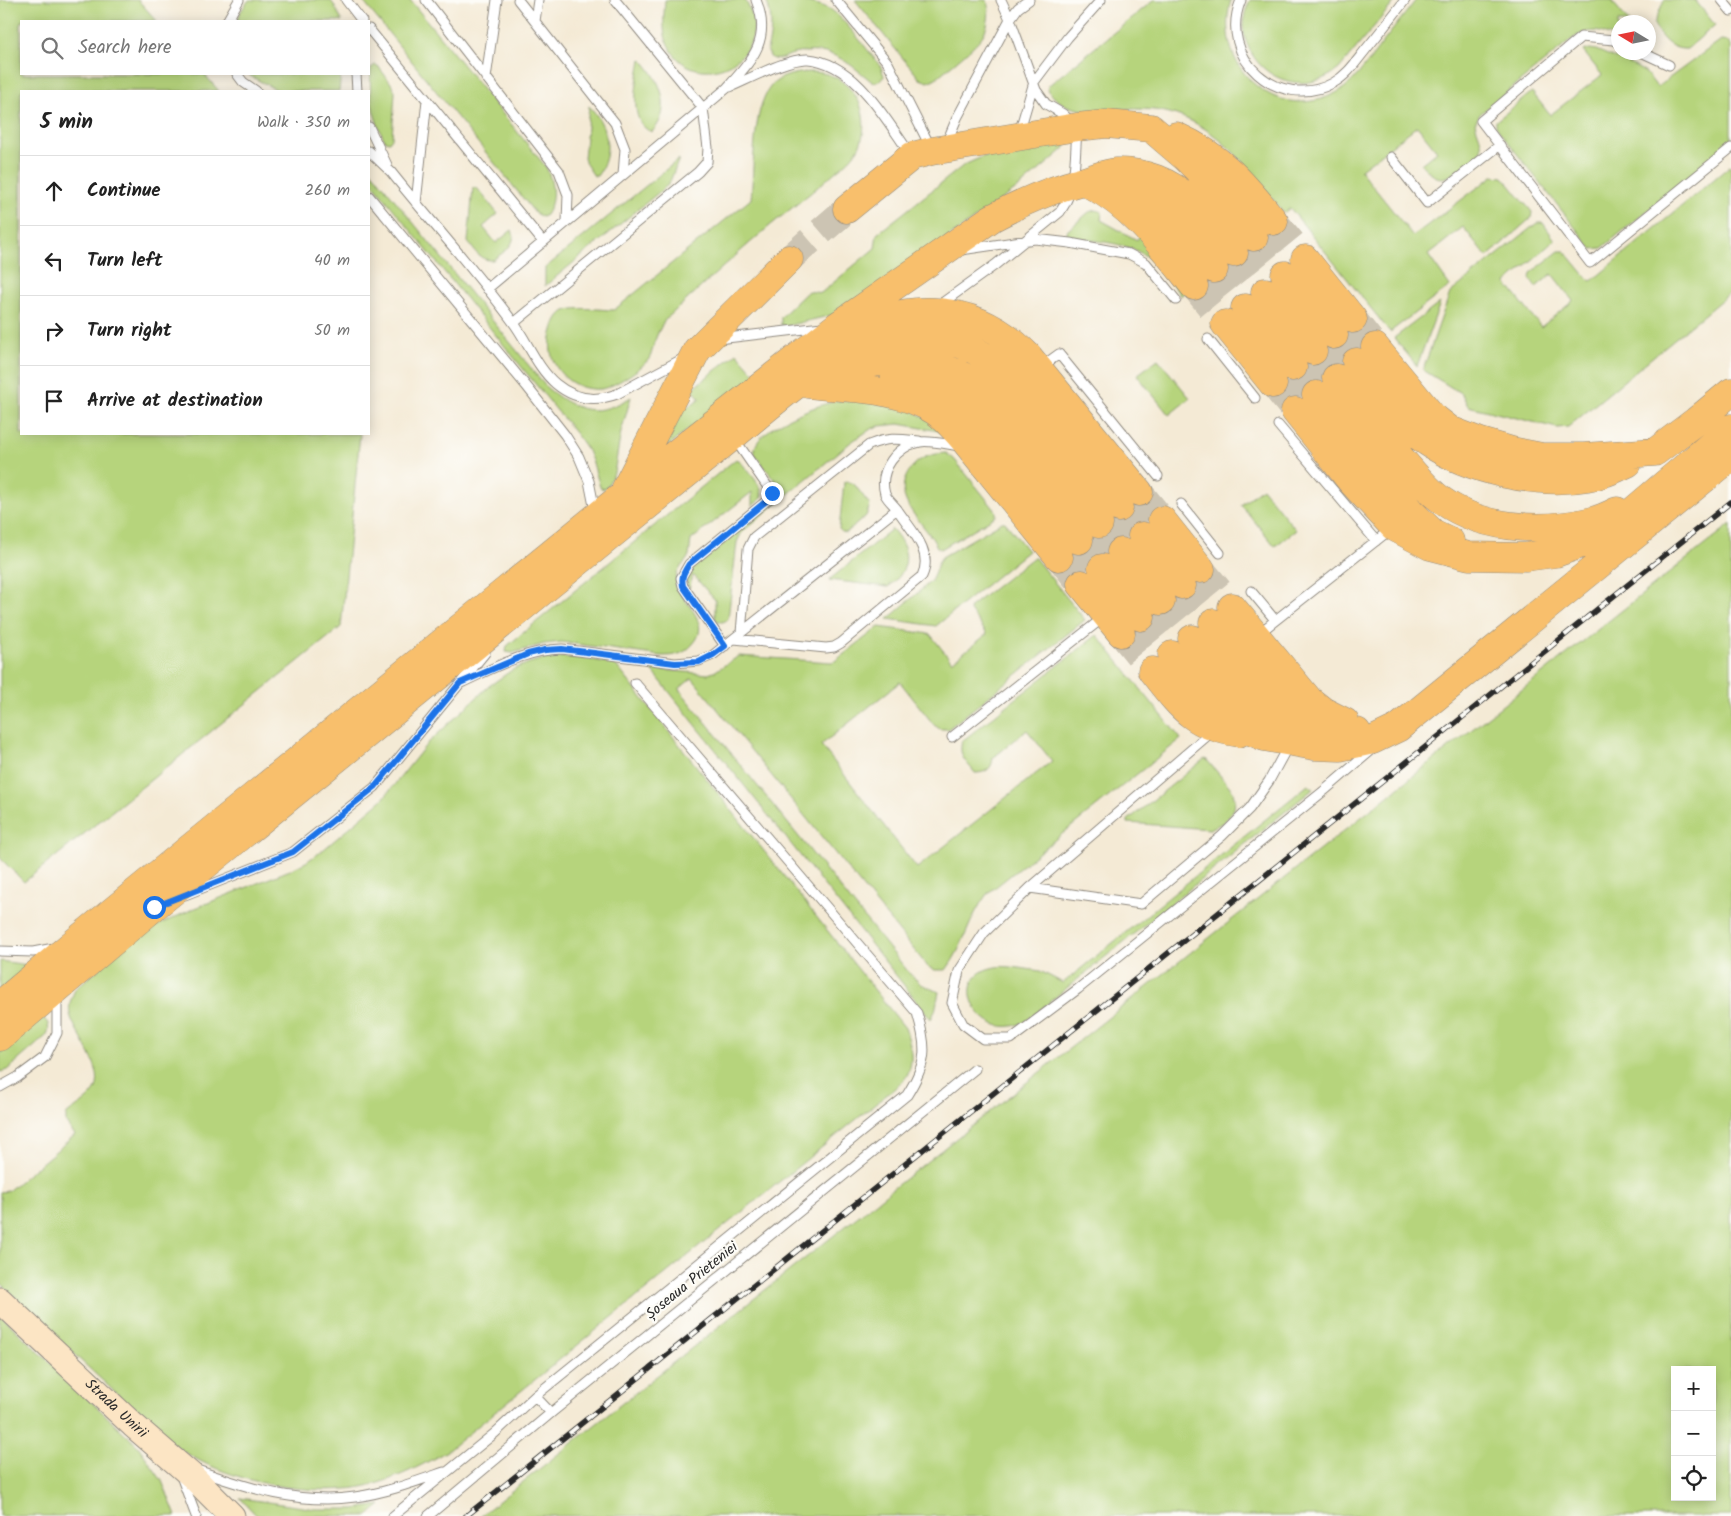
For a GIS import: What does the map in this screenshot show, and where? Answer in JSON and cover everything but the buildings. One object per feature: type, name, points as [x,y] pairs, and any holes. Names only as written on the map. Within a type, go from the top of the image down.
[{"type":"highway","points":[[847,209],[929,152],[1077,127],[1106,124],[1151,128],[1205,177],[1224,261]]},
{"type":"highway","points":[[0,1005],[622,496],[837,326],[992,218],[1019,203],[1078,182],[1110,173],[1132,173],[1153,177],[1170,184],[1190,200],[1224,261]]},
{"type":"highway","points":[[1078,182],[1112,197],[1148,230],[1224,261]]},
{"type":"highway","points":[[622,496],[702,346],[789,259]]},
{"type":"highway","points":[[1256,300],[1304,359]]},
{"type":"highway","points":[[1256,300],[1304,359]]},
{"type":"highway","points":[[1256,300],[1304,359]]},
{"type":"highway","points":[[0,1037],[154,907],[799,383],[831,348],[863,328],[896,315],[931,310],[952,313],[972,319],[1002,334],[1017,345],[1049,362],[1109,516]]},
{"type":"highway","points":[[799,383],[838,370],[896,360],[938,365],[956,372],[972,381],[1005,408],[1109,516]]},
{"type":"highway","points":[[799,383],[876,391],[896,394],[914,400],[936,411],[970,447],[1109,516]]},
{"type":"highway","points":[[1326,386],[1432,416],[1450,430],[1481,442],[1542,457],[1584,457],[1655,452],[1696,422],[1731,392]]},
{"type":"highway","points":[[1326,386],[1436,496],[1466,515],[1497,523],[1530,527],[1559,527],[1593,521],[1646,500]]},
{"type":"highway","points":[[1326,386],[1351,481],[1385,534],[1469,556],[1526,557],[1556,553],[1587,542],[1619,523],[1731,428]]},
{"type":"highway","points":[[1326,386],[1400,499],[1411,512],[1434,533],[1466,548],[1497,555]]},
{"type":"highway","points":[[1202,631],[1189,714],[1201,722],[1216,728],[1314,746],[1340,747],[1373,740],[1398,728],[1731,457]]},
{"type":"highway","points":[[1131,544],[1162,596]]},
{"type":"highway","points":[[1131,544],[1162,596]]},
{"type":"highway","points":[[1202,631],[1265,628],[1298,687],[1323,711],[1334,718],[1350,724],[1367,727],[1398,728]]},
{"type":"highway","points":[[1202,631],[1287,709],[1303,719],[1332,730],[1348,732],[1362,733],[1398,728]]},
{"type":"highway","points":[[1202,631],[1219,713],[1234,724],[1264,738]]},
{"type":"highway","points":[[1202,631],[1255,715],[1270,728],[1291,741]]},
{"type":"main road","name":"Strada Unirii","points":[[0,1300],[232,1516]]},
{"type":"lane","points":[[228,20],[239,0]]},
{"type":"lane","points":[[346,0],[361,20]]},
{"type":"lane","points":[[426,0],[559,171],[568,195],[567,222]]},
{"type":"lane","points":[[486,78],[498,0]]},
{"type":"lane","points":[[518,0],[615,123],[625,149],[623,175]]},
{"type":"lane","points":[[535,21],[538,0]]},
{"type":"lane","points":[[514,323],[698,172],[707,162],[708,148],[703,108],[615,0]]},
{"type":"lane","points":[[487,289],[727,88],[751,61],[757,49],[761,17],[756,0]]},
{"type":"lane","points":[[836,0],[888,63],[929,152]]},
{"type":"lane","points":[[931,310],[995,266],[1060,212],[1078,182],[1077,127],[1063,114],[1046,104],[1036,90],[1010,19],[1001,0]]},
{"type":"lane","points":[[929,152],[957,118],[1010,19],[1018,8],[1029,0]]},
{"type":"lane","points":[[1017,138],[1034,82],[1068,36],[1101,0]]},
{"type":"lane","points":[[1241,0],[1235,23],[1237,42],[1243,58],[1252,69],[1277,88],[1292,91],[1308,91],[1323,88],[1336,82],[1349,72],[1405,0]]},
{"type":"lane","points":[[1722,0],[1731,10]]},
{"type":"lane","points":[[370,30],[542,242]]},
{"type":"lane","points":[[1611,40],[1580,37],[1481,121],[1590,263],[1731,148]]},
{"type":"lane","points":[[727,88],[780,65],[807,59],[833,65],[851,77],[929,152]]},
{"type":"lane","points":[[1656,60],[1669,66]]},
{"type":"lane","points":[[238,75],[243,82],[255,90]]},
{"type":"lane","points":[[356,75],[357,90]]},
{"type":"lane","points":[[416,203],[427,100]]},
{"type":"lane","points":[[370,130],[391,172]]},
{"type":"lane","points":[[1391,158],[1427,203],[1500,145]]},
{"type":"lane","points":[[370,152],[391,172],[487,289],[514,323],[540,364],[556,384],[566,391],[589,399],[607,398],[702,346],[837,326]]},
{"type":"lane","points":[[370,197],[565,435],[579,457],[589,481],[596,518]]},
{"type":"lane","points":[[941,252],[1034,239],[1070,243],[1134,256],[1154,270],[1224,261]]},
{"type":"lane","points":[[725,646],[683,586],[681,578],[689,564],[770,498],[772,493],[733,436]]},
{"type":"lane","points":[[738,636],[748,549],[754,537],[869,445],[883,439],[894,438],[970,447]]},
{"type":"lane","points":[[738,636],[826,648],[834,647],[922,576],[927,562],[921,544],[886,496],[884,486],[887,468],[898,453],[906,447],[921,441]]},
{"type":"lane","points":[[460,683],[515,659],[545,650],[562,649],[626,658],[682,663],[699,662],[713,655],[738,636],[896,509]]},
{"type":"lane","points":[[1265,628],[1385,534]]},
{"type":"lane","points":[[952,737],[1162,596],[1131,544]]},
{"type":"lane","points":[[154,907],[293,852],[375,787],[518,611]]},
{"type":"lane","points":[[393,1516],[495,1433],[535,1396],[907,1095],[921,1070],[924,1053],[924,1035],[917,1013],[635,683]]},
{"type":"lane","points":[[1216,728],[1030,888],[984,934],[959,971],[952,1004],[963,1024],[983,1039],[1011,1039],[1086,982],[1325,790],[1398,728]]},
{"type":"lane","points":[[1030,888],[1142,904],[1222,836],[1250,808],[1269,780],[1291,741]]},
{"type":"lane","points":[[0,951],[33,952],[76,941]]},
{"type":"lane","points":[[0,1087],[18,1077],[45,1057],[57,1033],[57,989]]},
{"type":"lane","name":"Șoseaua Prieteniei","points":[[428,1516],[551,1413],[974,1069]]},
{"type":"lane","points":[[535,1396],[551,1413]]},
{"type":"lane","points":[[176,1462],[256,1490],[276,1495],[332,1499],[376,1493],[449,1470]]},
{"type":"lane","points":[[176,1462],[196,1516]]},
{"type":"green space","points":[[0,0],[138,0],[156,20],[20,20],[20,75],[205,75],[218,90],[20,90],[20,435],[360,435],[341,627],[24,882],[0,858]]},
{"type":"green space","points":[[249,0],[330,0],[342,20],[237,20]]},
{"type":"green space","points":[[362,0],[410,0],[546,167],[550,179],[552,197],[546,215],[542,217],[535,213]]},
{"type":"green space","points":[[665,0],[745,0],[753,21],[752,39],[743,54],[729,65],[712,70],[695,68],[679,60],[667,42],[664,27]]},
{"type":"green space","points":[[766,0],[807,2],[830,9],[849,27],[881,67],[884,76],[882,80],[871,81],[853,66],[827,53],[806,52],[779,59],[771,58],[767,50],[771,25]]},
{"type":"green space","points":[[855,0],[987,0],[987,27],[980,39],[969,50],[936,78],[928,82],[920,79]]},
{"type":"green space","points":[[1154,0],[1231,0],[1228,26],[1232,49],[1242,70],[1257,86],[1276,97],[1297,102],[1321,99],[1348,85],[1416,0],[1611,0],[1623,15],[1611,15],[1611,36],[1592,31],[1575,37],[1480,114],[1475,123],[1481,143],[1480,153],[1471,162],[1451,175],[1441,178],[1437,177],[1421,164],[1437,151],[1417,126],[1360,170],[1413,236],[1493,176],[1503,177],[1532,212],[1531,218],[1487,257],[1463,227],[1428,255],[1450,286],[1390,332],[1290,208],[1284,213],[1230,149],[1204,128],[1183,117],[1157,110],[1089,110],[1067,106],[1057,100],[1047,90],[1049,85]]},
{"type":"green space","points":[[1250,0],[1396,0],[1339,69],[1324,78],[1308,82],[1293,82],[1278,78],[1265,70],[1247,44],[1243,27],[1245,13]]},
{"type":"green space","points":[[1664,0],[1695,0],[1715,25],[1687,49],[1681,49],[1671,45],[1659,34],[1656,28],[1656,19]]},
{"type":"green space","points":[[1721,40],[1727,41],[1731,46],[1731,142],[1602,248],[1592,249],[1499,131],[1496,121],[1532,92],[1550,115],[1602,75],[1583,51],[1590,49],[1611,56],[1611,60],[1620,60],[1636,67],[1646,73],[1657,87]]},
{"type":"green space","points":[[641,59],[654,75],[662,94],[662,114],[659,123],[652,132],[644,127],[639,120],[636,110],[636,89]]},
{"type":"green space","points":[[375,65],[378,66],[393,86],[395,92],[392,138],[389,142],[385,141],[372,106],[371,68]]},
{"type":"green space","points":[[824,73],[836,78],[850,89],[859,101],[864,124],[860,146],[854,155],[772,224],[665,320],[657,335],[649,359],[640,368],[620,381],[601,389],[589,389],[578,386],[568,380],[560,373],[551,353],[554,327],[559,317],[565,311],[576,309],[614,310],[751,199],[757,124],[765,96],[771,86],[779,79],[794,74]]},
{"type":"green space","points":[[249,75],[341,75],[339,90],[277,90]]},
{"type":"green space","points":[[589,106],[601,122],[606,140],[606,158],[597,176],[594,176],[584,158]]},
{"type":"green space","points":[[1058,139],[1065,141],[1064,149],[1022,185],[841,313],[786,326],[781,325],[781,317],[808,291],[821,293],[875,248],[877,234],[964,165],[982,157]]},
{"type":"green space","points":[[679,159],[669,184],[545,286],[545,268]]},
{"type":"green space","points":[[1731,165],[1731,292],[1568,427],[1557,428],[1468,406],[1462,394],[1423,370],[1450,293],[1537,223],[1543,223],[1555,240],[1506,283],[1541,327],[1573,301],[1552,274],[1536,287],[1530,279],[1531,273],[1559,251],[1565,251],[1591,281]]},
{"type":"green space","points":[[370,169],[547,388],[578,407],[597,410],[619,404],[631,397],[621,432],[614,473],[607,487],[603,489],[600,487],[588,451],[370,180]]},
{"type":"green space","points":[[473,188],[477,188],[498,214],[483,227],[496,243],[512,230],[513,240],[511,244],[493,260],[481,257],[468,242]]},
{"type":"green space","points":[[1096,210],[1102,212],[1101,220],[1137,240],[1142,231],[1184,293],[1181,296],[1157,265],[1139,252],[1117,244],[1067,236],[1067,231],[1089,212]]},
{"type":"green space","points":[[1440,303],[1417,366],[1394,338]]},
{"type":"green space","points":[[737,353],[756,375],[668,446],[665,441],[680,401],[687,408],[700,398],[692,389]]},
{"type":"green space","points":[[1158,359],[1190,398],[1169,415],[1137,375]]},
{"type":"green space","points":[[856,400],[910,409],[950,433],[899,424],[879,426],[871,429],[851,442],[742,532],[737,542],[728,619],[722,622],[715,619],[715,600],[693,575],[689,589],[686,581],[689,572],[694,567],[782,494],[782,489],[755,455],[756,446],[762,436],[786,420],[815,407],[837,401]]},
{"type":"green space","points":[[946,453],[954,459],[996,511],[996,516],[941,549],[937,547],[911,510],[903,491],[904,481],[917,462],[930,455]]},
{"type":"green space","points":[[736,459],[750,473],[761,489],[762,494],[761,498],[752,506],[752,492],[691,540],[689,555],[676,575],[678,587],[693,611],[700,627],[698,636],[689,648],[678,654],[661,656],[562,642],[544,644],[512,653],[506,652],[507,646]]},
{"type":"green space","points":[[847,481],[854,484],[870,505],[866,516],[846,533],[839,529],[844,483]]},
{"type":"green space","points":[[1262,488],[1296,530],[1275,546],[1241,505]]},
{"type":"green space","points":[[1005,522],[1028,551],[936,626],[888,619],[930,582],[942,557]]},
{"type":"green space","points":[[1731,524],[1731,1516],[480,1516]]},
{"type":"green space","points":[[892,529],[902,544],[906,559],[901,573],[888,587],[829,580]]},
{"type":"green space","points":[[1034,557],[1085,620],[948,729],[940,729],[934,725],[900,682],[821,745],[917,868],[1052,761],[1027,730],[993,758],[988,770],[975,773],[962,755],[962,741],[1097,635],[1181,739],[987,894],[975,913],[958,951],[946,970],[935,970],[928,967],[692,678],[679,689],[910,974],[921,984],[939,992],[935,1011],[931,1019],[651,669],[708,674],[739,656],[831,662],[835,661],[879,627],[930,634],[952,662],[987,634],[969,609],[971,606]]},
{"type":"green space","points":[[562,657],[615,664],[905,1028],[911,1050],[909,1072],[900,1084],[447,1451],[435,1458],[398,1476],[372,1485],[326,1490],[286,1487],[265,1483],[208,1465],[171,1443],[58,1339],[0,1282],[0,1192],[8,1191],[75,1135],[66,1123],[66,1115],[90,1096],[97,1085],[95,1065],[70,1014],[73,994],[76,988],[141,933],[306,862],[383,799],[427,744],[489,686],[512,670],[529,663]]},
{"type":"green space","points":[[1206,759],[1233,792],[1235,800],[1234,809],[1224,822],[1210,829],[1128,823],[1128,820]]},
{"type":"green space","points":[[1308,785],[1313,788],[1312,790],[1026,1021],[1010,1026],[996,1025],[984,1018],[976,1008],[971,996],[972,984],[978,974],[991,968],[1007,967],[1040,971],[1063,983]]},
{"type":"green space","points":[[0,961],[28,965],[0,991]]},
{"type":"green space","points":[[41,1018],[46,1021],[48,1026],[46,1036],[7,1070],[0,1072],[0,1050],[34,1020]]},
{"type":"green space","points":[[0,1315],[138,1446],[162,1481],[176,1516],[0,1516]]},
{"type":"green space","points":[[240,1498],[316,1509],[354,1509],[381,1505],[368,1516],[257,1516]]},
{"type":"tunnel","points":[[789,259],[847,209]]},
{"type":"tunnel","points":[[1274,221],[1305,259]]},
{"type":"tunnel","points":[[1254,237],[1285,275]]},
{"type":"tunnel","points":[[1234,253],[1265,292]]},
{"type":"tunnel","points":[[1214,269],[1245,308]]},
{"type":"tunnel","points":[[1194,286],[1225,324]]},
{"type":"tunnel","points":[[1353,319],[1375,347]]},
{"type":"tunnel","points":[[1334,335],[1356,362]]},
{"type":"tunnel","points":[[1313,351],[1336,378]]},
{"type":"tunnel","points":[[1293,367],[1316,395]]},
{"type":"tunnel","points":[[1273,384],[1295,411]]},
{"type":"tunnel","points":[[1139,492],[1162,520]]},
{"type":"tunnel","points":[[1119,508],[1142,536]]},
{"type":"tunnel","points":[[1099,524],[1121,552]]},
{"type":"tunnel","points":[[1079,540],[1102,568]]},
{"type":"tunnel","points":[[1059,557],[1081,584]]},
{"type":"tunnel","points":[[1201,569],[1232,607]]},
{"type":"tunnel","points":[[1182,585],[1213,623]]},
{"type":"tunnel","points":[[1161,601],[1192,639]]},
{"type":"tunnel","points":[[1141,617],[1172,655]]},
{"type":"tunnel","points":[[1121,633],[1152,671]]},
{"type":"railway","points":[[466,1516],[1731,502]]},
{"type":"route","points":[[154,907],[293,852],[375,787],[460,683],[515,659],[545,650],[562,649],[675,663],[699,662],[713,655],[725,646],[683,586],[681,578],[689,564],[770,498],[772,493]]}]
